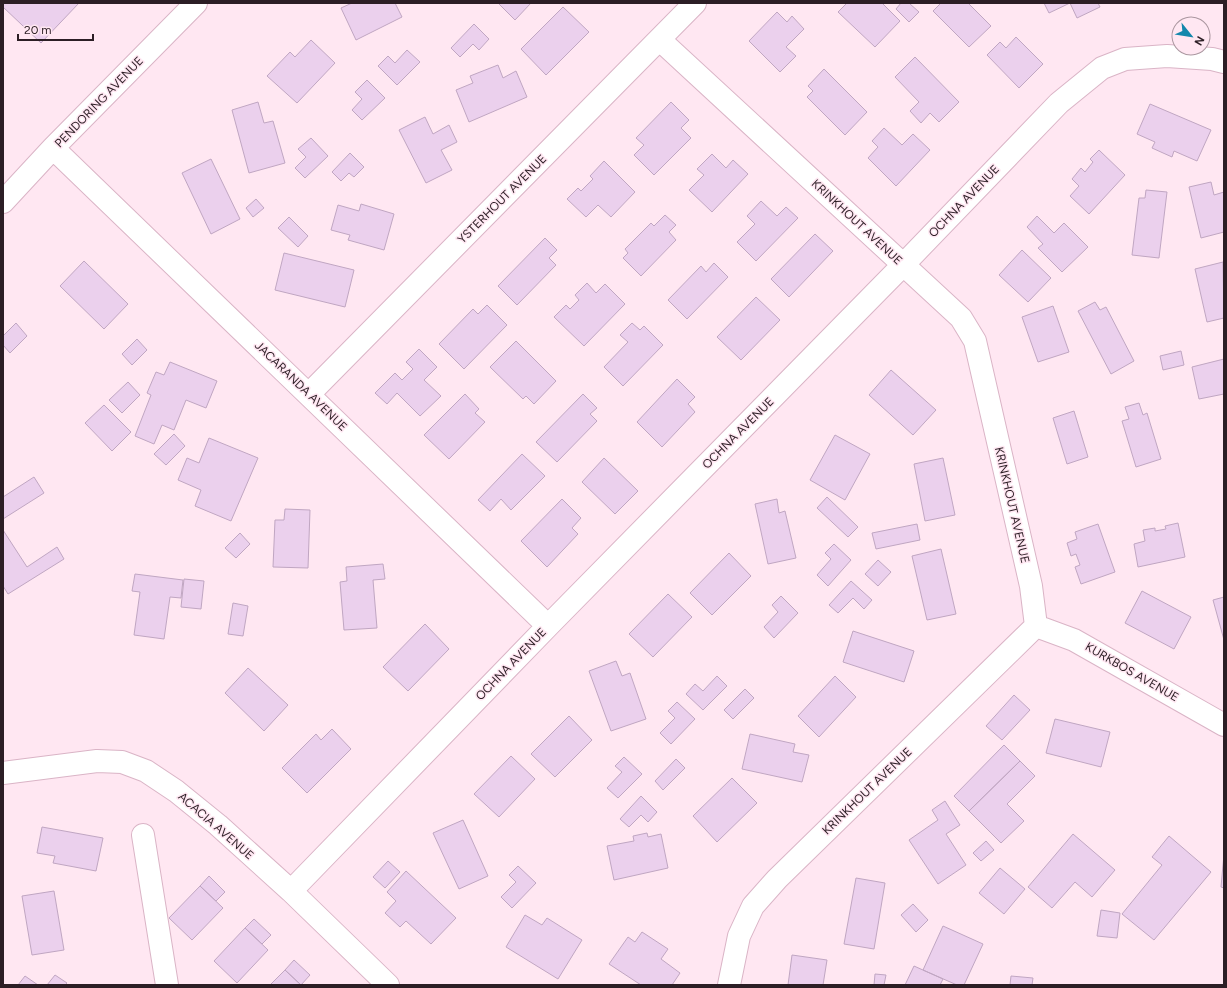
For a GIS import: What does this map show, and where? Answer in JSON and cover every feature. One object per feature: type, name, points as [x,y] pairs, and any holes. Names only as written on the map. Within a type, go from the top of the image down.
[{"type":"street","name":"PENDORING AVENUE","points":[[3,202],[53,148],[196,3]]},
{"type":"street","name":"YSTERHOUT AVENUE","points":[[309,394],[695,3]]},
{"type":"street","name":"KRINKHOUT AVENUE","points":[[660,40],[961,318],[975,340],[1031,586],[1036,626],[777,879],[753,906],[739,936],[729,985]]},
{"type":"street","name":"OCHNA AVENUE","points":[[291,891],[548,626],[903,265],[1059,103],[1102,68],[1125,59],[1167,56],[1212,59],[1224,62]]},
{"type":"street","name":"JACARANDA AVENUE","points":[[53,148],[548,626]]},
{"type":"street","name":"KURKBOS AVENUE","points":[[1036,626],[1074,640],[1224,725]]},
{"type":"street","name":"ACACIA AVENUE","points":[[3,773],[97,761],[122,762],[146,771],[176,791],[218,825],[291,891],[388,985]]},
{"type":"street","points":[[143,835],[167,985]]},
{"type":"building","points":[[3,3],[79,3],[41,43],[3,7]]},
{"type":"building","points":[[352,3],[395,3],[402,17],[356,40],[341,8]]},
{"type":"building","points":[[498,3],[531,3],[515,20]]},
{"type":"building","points":[[847,3],[882,3],[900,21],[875,47],[838,12]]},
{"type":"building","points":[[901,3],[909,3],[919,12],[909,22],[896,9]]},
{"type":"building","points":[[941,3],[968,3],[991,26],[969,47],[933,11]]},
{"type":"building","points":[[1044,3],[1070,3],[1049,13]]},
{"type":"building","points":[[1070,3],[1098,3],[1100,7],[1077,18]]},
{"type":"building","points":[[563,7],[589,32],[546,75],[521,49]]},
{"type":"building","points":[[777,12],[787,22],[792,16],[804,29],[786,47],[796,56],[780,72],[749,41]]},
{"type":"building","points":[[474,24],[489,39],[479,50],[473,44],[460,57],[451,48]]},
{"type":"building","points":[[1016,37],[1043,64],[1019,88],[987,55],[1000,42],[1006,48]]},
{"type":"building","points":[[311,40],[335,63],[297,103],[267,76],[290,52],[295,57]]},
{"type":"building","points":[[407,50],[420,62],[397,85],[378,66],[388,56],[395,63]]},
{"type":"building","points":[[915,57],[959,102],[939,122],[930,113],[921,123],[910,111],[919,102],[895,77]]},
{"type":"building","points":[[498,65],[503,78],[516,71],[527,97],[469,122],[456,90],[473,83],[470,76]]},
{"type":"building","points":[[824,69],[867,112],[845,135],[807,97],[813,91],[808,86]]},
{"type":"building","points":[[367,80],[385,98],[362,120],[352,110],[362,99],[355,92]]},
{"type":"building","points":[[258,102],[264,123],[273,121],[285,163],[249,173],[232,110]]},
{"type":"building","points":[[671,102],[689,120],[681,128],[691,138],[654,175],[634,155],[644,145],[636,138]]},
{"type":"building","points":[[1150,104],[1211,130],[1197,161],[1174,151],[1172,157],[1152,148],[1155,142],[1137,134]]},
{"type":"building","points":[[425,117],[433,134],[449,125],[457,142],[441,150],[452,170],[426,183],[399,130]]},
{"type":"building","points":[[884,128],[902,145],[913,134],[930,150],[896,186],[868,158],[878,147],[872,141]]},
{"type":"building","points":[[311,138],[328,156],[305,178],[295,168],[306,157],[298,149]]},
{"type":"building","points":[[1099,150],[1125,175],[1089,214],[1070,196],[1079,186],[1072,179],[1081,168],[1085,172],[1093,162],[1090,159]]},
{"type":"building","points":[[350,153],[364,167],[354,177],[349,173],[341,181],[332,172]]},
{"type":"building","points":[[712,154],[726,168],[733,160],[748,174],[712,212],[689,190],[704,175],[697,169]]},
{"type":"building","points":[[211,159],[240,219],[211,234],[182,173]]},
{"type":"building","points":[[604,161],[635,192],[611,217],[598,205],[586,217],[567,199],[578,188],[581,191],[593,179],[590,176]]},
{"type":"building","points":[[1211,182],[1214,195],[1224,192],[1224,232],[1201,238],[1189,187]]},
{"type":"building","points":[[1146,190],[1167,192],[1159,258],[1132,255],[1139,198],[1145,198]]},
{"type":"building","points":[[256,199],[264,208],[253,217],[246,208]]},
{"type":"building","points":[[761,201],[777,216],[786,207],[798,218],[756,261],[737,242],[755,224],[747,216]]},
{"type":"building","points":[[361,204],[394,214],[384,250],[348,240],[350,235],[331,230],[338,205],[359,211]]},
{"type":"building","points":[[665,215],[676,225],[669,232],[676,240],[641,276],[623,258],[628,253],[625,249],[651,223],[654,226]]},
{"type":"building","points":[[1037,216],[1054,233],[1064,223],[1088,247],[1062,272],[1038,248],[1043,244],[1027,227]]},
{"type":"building","points":[[289,217],[308,236],[298,247],[278,228]]},
{"type":"building","points":[[815,234],[833,251],[789,297],[771,279]]},
{"type":"building","points":[[545,238],[557,250],[549,258],[556,265],[517,305],[498,286]]},
{"type":"building","points":[[1022,250],[1051,278],[1028,302],[999,275]]},
{"type":"building","points":[[284,253],[354,270],[345,307],[275,290]]},
{"type":"building","points":[[84,261],[128,304],[104,329],[60,286]]},
{"type":"building","points":[[1223,262],[1224,318],[1207,322],[1195,269]]},
{"type":"building","points":[[714,263],[728,277],[687,319],[668,300],[701,266],[706,272]]},
{"type":"building","points":[[587,283],[596,293],[605,284],[625,304],[584,346],[554,317],[566,305],[570,309],[579,300],[575,295]]},
{"type":"building","points":[[756,297],[780,320],[741,360],[717,337]]},
{"type":"building","points":[[1095,302],[1100,310],[1106,307],[1134,361],[1111,374],[1078,311]]},
{"type":"building","points":[[487,305],[507,325],[464,369],[439,344],[473,309],[478,314]]},
{"type":"building","points":[[1053,306],[1069,352],[1038,362],[1022,317]]},
{"type":"building","points":[[16,323],[27,336],[10,353],[3,345],[3,336]]},
{"type":"building","points":[[632,323],[640,330],[644,326],[663,345],[623,386],[604,367],[628,342],[620,335]]},
{"type":"building","points":[[137,339],[147,350],[132,365],[122,354]]},
{"type":"building","points":[[516,341],[556,381],[534,404],[526,396],[523,399],[490,367]]},
{"type":"building","points":[[419,349],[437,367],[424,380],[441,396],[420,416],[397,393],[387,404],[375,393],[395,373],[402,380],[413,369],[406,362]]},
{"type":"building","points":[[1181,351],[1184,365],[1163,370],[1160,356]]},
{"type":"building","points":[[1224,359],[1224,394],[1199,399],[1192,367]]},
{"type":"building","points":[[170,362],[217,381],[206,408],[186,400],[174,430],[162,425],[154,444],[135,436],[151,395],[147,393],[156,372],[164,375]]},
{"type":"building","points":[[891,370],[936,410],[913,435],[869,395]]},
{"type":"building","points":[[677,379],[695,397],[688,404],[695,412],[662,447],[637,422]]},
{"type":"building","points":[[128,382],[140,395],[122,413],[109,400]]},
{"type":"building","points":[[465,394],[479,409],[475,413],[485,422],[449,459],[424,435]]},
{"type":"building","points":[[583,394],[597,408],[590,414],[597,421],[557,462],[536,442]]},
{"type":"building","points":[[1139,403],[1143,415],[1147,413],[1161,459],[1136,467],[1122,421],[1129,419],[1125,407]]},
{"type":"building","points":[[104,405],[131,432],[112,451],[85,423]]},
{"type":"building","points":[[1074,411],[1088,457],[1067,464],[1053,418]]},
{"type":"building","points":[[174,434],[185,446],[166,465],[154,454]]},
{"type":"building","points":[[835,435],[870,454],[845,500],[810,480]]},
{"type":"building","points":[[209,438],[258,458],[231,521],[195,506],[201,490],[178,480],[187,458],[199,463]]},
{"type":"building","points":[[522,454],[545,476],[511,510],[501,499],[490,511],[478,500]]},
{"type":"building","points":[[604,458],[638,491],[615,514],[582,482]]},
{"type":"building","points":[[943,458],[955,515],[925,521],[914,464]]},
{"type":"building","points":[[34,477],[44,493],[3,519],[3,497]]},
{"type":"building","points":[[827,497],[858,527],[848,537],[817,508]]},
{"type":"building","points":[[562,499],[581,518],[572,528],[578,534],[547,567],[521,541]]},
{"type":"building","points":[[777,499],[779,513],[785,511],[796,558],[768,564],[755,504]]},
{"type":"building","points":[[285,509],[310,510],[308,568],[273,567],[275,520],[284,520]]},
{"type":"building","points":[[1178,523],[1185,557],[1138,567],[1134,544],[1145,541],[1143,530],[1155,528],[1155,531],[1166,529],[1165,526]]},
{"type":"building","points":[[917,524],[920,540],[876,549],[872,533]]},
{"type":"building","points":[[1098,524],[1115,572],[1081,584],[1075,567],[1080,565],[1076,554],[1071,556],[1067,543],[1077,539],[1075,532]]},
{"type":"building","points":[[3,530],[27,567],[57,547],[64,559],[8,594],[3,586]]},
{"type":"building","points":[[240,533],[250,544],[236,558],[225,548]]},
{"type":"building","points":[[834,544],[851,560],[828,586],[817,575],[831,559],[825,553]]},
{"type":"building","points":[[941,549],[956,614],[927,620],[912,556]]},
{"type":"building","points":[[729,553],[751,576],[712,615],[690,593]]},
{"type":"building","points":[[878,560],[891,572],[878,586],[865,574]]},
{"type":"building","points":[[383,564],[385,579],[373,580],[377,628],[344,630],[340,582],[347,581],[346,567]]},
{"type":"building","points":[[135,574],[183,580],[181,598],[170,597],[164,639],[134,635],[140,592],[132,591]]},
{"type":"building","points":[[184,579],[204,581],[201,609],[181,607]]},
{"type":"building","points":[[851,581],[872,600],[864,609],[853,598],[838,613],[829,605]]},
{"type":"building","points":[[1142,591],[1191,617],[1174,649],[1125,623]]},
{"type":"building","points":[[668,594],[692,617],[653,657],[629,634]]},
{"type":"building","points":[[781,596],[798,613],[774,638],[764,627],[778,612],[772,605]]},
{"type":"building","points":[[1224,597],[1224,640],[1213,600]]},
{"type":"building","points":[[233,603],[248,606],[243,636],[228,634]]},
{"type":"building","points":[[425,624],[449,649],[408,691],[383,667]]},
{"type":"building","points":[[853,631],[914,651],[904,682],[843,662]]},
{"type":"building","points":[[616,661],[622,676],[630,673],[646,719],[611,731],[589,671]]},
{"type":"building","points":[[248,668],[288,705],[264,731],[225,693]]},
{"type":"building","points":[[717,676],[727,686],[703,710],[686,694],[695,684],[703,691]]},
{"type":"building","points":[[835,676],[856,697],[819,737],[798,716]]},
{"type":"building","points":[[745,689],[754,698],[733,719],[724,710]]},
{"type":"building","points":[[1014,695],[1030,710],[1002,740],[986,726]]},
{"type":"building","points":[[677,702],[695,719],[671,744],[660,733],[675,718],[668,711]]},
{"type":"building","points":[[569,716],[592,740],[555,777],[531,754]]},
{"type":"building","points":[[1055,719],[1110,732],[1101,767],[1046,753]]},
{"type":"building","points":[[332,729],[351,749],[307,793],[282,768],[316,734],[321,740]]},
{"type":"building","points":[[750,734],[795,744],[793,752],[809,755],[802,782],[742,769]]},
{"type":"building","points":[[1004,745],[1020,761],[969,811],[954,796]]},
{"type":"building","points":[[511,756],[535,779],[499,817],[474,794]]},
{"type":"building","points":[[624,757],[642,774],[618,798],[607,788],[622,772],[615,766]]},
{"type":"building","points":[[676,759],[685,768],[663,790],[655,781]]},
{"type":"building","points":[[1020,761],[1035,776],[1007,804],[1024,821],[1001,843],[969,811]]},
{"type":"building","points":[[732,778],[757,803],[717,842],[693,816]]},
{"type":"building","points":[[641,796],[657,812],[648,822],[641,815],[629,827],[620,819]]},
{"type":"building","points":[[945,801],[960,825],[946,834],[966,865],[938,884],[909,840],[938,820],[932,810]]},
{"type":"building","points":[[463,820],[488,876],[459,889],[433,833]]},
{"type":"building","points":[[42,827],[103,838],[96,871],[53,863],[55,856],[37,853]]},
{"type":"building","points":[[647,833],[648,837],[661,834],[668,868],[614,880],[607,846],[634,841],[633,836]]},
{"type":"building","points":[[1073,834],[1115,870],[1092,897],[1075,882],[1052,908],[1028,887]]},
{"type":"building","points":[[1169,836],[1211,872],[1154,940],[1122,914],[1162,865],[1152,857]]},
{"type":"building","points":[[986,841],[994,850],[981,861],[973,853]]},
{"type":"building","points":[[1224,854],[1224,888],[1221,887]]},
{"type":"building","points":[[388,861],[400,872],[385,888],[373,877]]},
{"type":"building","points":[[518,866],[536,883],[512,908],[501,897],[516,882],[509,875]]},
{"type":"building","points":[[1000,868],[1025,889],[1004,914],[979,893]]},
{"type":"building","points":[[406,871],[456,918],[431,944],[406,921],[400,927],[385,913],[396,901],[387,892]]},
{"type":"building","points":[[209,876],[225,892],[216,901],[200,886]]},
{"type":"building","points":[[856,878],[885,883],[874,949],[844,944]]},
{"type":"building","points":[[200,886],[223,908],[192,940],[169,918]]},
{"type":"building","points":[[54,891],[64,950],[32,955],[22,896]]},
{"type":"building","points":[[913,904],[928,920],[916,932],[901,915]]},
{"type":"building","points":[[1101,910],[1120,913],[1117,938],[1097,936]]},
{"type":"building","points":[[525,915],[542,925],[547,918],[582,940],[558,979],[506,947]]},
{"type":"building","points":[[254,919],[271,935],[262,944],[245,928]]},
{"type":"building","points":[[943,926],[983,944],[964,985],[957,985],[923,970]]},
{"type":"building","points":[[245,928],[268,950],[237,983],[214,961]]},
{"type":"building","points":[[642,932],[668,949],[661,959],[680,973],[672,985],[641,985],[609,964],[628,937],[635,942]]},
{"type":"building","points":[[792,955],[827,960],[823,985],[788,985]]},
{"type":"building","points":[[294,960],[310,975],[301,985],[285,970]]},
{"type":"building","points":[[914,966],[943,979],[940,985],[905,985]]},
{"type":"building","points":[[285,970],[301,985],[270,985]]},
{"type":"building","points":[[875,974],[886,975],[884,985],[874,985]]},
{"type":"building","points":[[55,975],[67,983],[65,985],[47,985]]},
{"type":"building","points":[[25,976],[38,985],[18,985]]},
{"type":"building","points":[[1011,976],[1033,978],[1032,985],[1010,985]]}]
